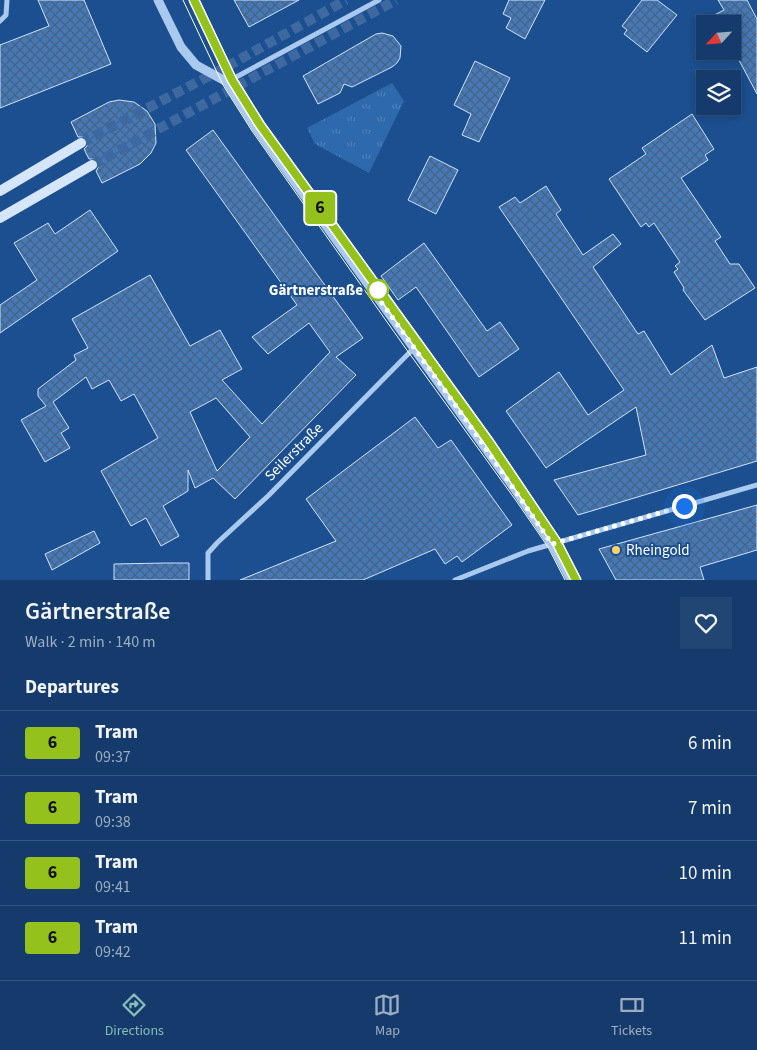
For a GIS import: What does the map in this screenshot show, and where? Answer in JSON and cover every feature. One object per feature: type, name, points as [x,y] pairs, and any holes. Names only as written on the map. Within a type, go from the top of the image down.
[{"type":"main road","points":[[0,191],[82,143]]},
{"type":"main road","points":[[0,218],[92,165]]},
{"type":"street","points":[[0,21],[6,15],[7,0]]},
{"type":"street","points":[[158,0],[182,47],[196,65],[227,82],[256,128],[552,544],[571,580]]},
{"type":"street","points":[[227,82],[379,0]]},
{"type":"street","name":"Seilerstraße","points":[[208,580],[208,553],[268,496],[414,348]]},
{"type":"street","points":[[455,580],[552,544],[757,484]]},
{"type":"green space","points":[[392,83],[404,101],[369,173],[315,144],[307,128]]},
{"type":"building","points":[[38,0],[84,0],[111,64],[0,108],[0,45],[49,26]]},
{"type":"building","points":[[234,0],[299,0],[249,27]]},
{"type":"building","points":[[509,0],[545,0],[525,39],[506,28],[511,18],[503,14]]},
{"type":"building","points":[[642,0],[657,0],[677,15],[647,52],[624,34],[627,30],[622,26]]},
{"type":"building","points":[[718,0],[747,0],[757,19],[757,94],[739,60],[741,60],[741,15],[714,15],[724,10]]},
{"type":"building","points":[[382,33],[393,36],[401,46],[400,58],[397,63],[352,87],[344,84],[340,93],[318,104],[303,76],[376,34]]},
{"type":"building","points":[[475,61],[510,78],[479,142],[462,135],[471,114],[454,105]]},
{"type":"building","points":[[119,100],[134,102],[147,111],[155,124],[156,143],[151,153],[140,164],[102,183],[96,171],[98,162],[95,159],[89,159],[84,149],[87,146],[87,140],[84,137],[78,137],[71,122],[109,102]]},
{"type":"building","points":[[692,114],[714,149],[705,155],[708,160],[681,178],[721,237],[715,241],[730,264],[739,264],[755,288],[705,320],[683,290],[684,288],[674,272],[678,269],[675,266],[680,262],[654,223],[649,227],[646,223],[641,227],[609,179],[646,154],[642,148]]},
{"type":"building","points":[[213,130],[363,338],[336,357],[356,375],[235,499],[213,478],[195,488],[188,470],[188,491],[163,506],[179,536],[161,546],[146,518],[131,526],[101,471],[158,438],[134,394],[121,401],[109,380],[92,389],[86,377],[53,402],[69,428],[61,433],[70,448],[45,462],[21,420],[46,406],[38,396],[38,389],[76,360],[74,355],[88,348],[72,319],[150,275],[190,346],[220,330],[242,369],[222,380],[262,424],[330,352],[309,323],[268,354],[252,337],[297,305],[186,150]],"holes":[[[216,398],[250,437],[217,471],[190,412]]]},
{"type":"building","points":[[430,156],[458,170],[436,214],[408,200]]},
{"type":"building","points":[[546,186],[561,210],[556,214],[583,255],[613,234],[621,244],[593,267],[638,334],[644,331],[671,375],[712,345],[724,378],[757,367],[757,461],[578,515],[554,480],[646,455],[636,407],[546,468],[506,411],[559,372],[588,415],[624,390],[499,207],[515,197],[520,203]]},
{"type":"building","points":[[90,210],[118,251],[0,333],[0,305],[37,280],[14,243],[48,223],[55,234]]},
{"type":"building","points":[[424,243],[487,331],[500,322],[519,349],[479,377],[416,287],[398,300],[381,276]]},
{"type":"building","points":[[415,417],[438,448],[451,440],[512,525],[462,562],[457,556],[445,564],[435,549],[363,580],[240,580],[336,541],[306,499]]},
{"type":"building","points":[[757,505],[757,550],[700,567],[704,580],[616,580],[599,549]]},
{"type":"building","points":[[94,531],[100,543],[52,570],[45,554]]},
{"type":"building","points":[[189,563],[189,580],[114,580],[114,564]]},
{"type":"tunnel","points":[[81,143],[228,66],[346,0]]},
{"type":"tunnel","points":[[92,165],[396,0]]},
{"type":"tram line","points":[[183,0],[223,85],[252,131],[517,502],[548,547],[565,580]]},
{"type":"tram line","points":[[194,0],[232,80],[261,125],[489,442],[546,526],[576,580]]},
{"type":"tram line","name":"6","points":[[194,0],[232,80],[260,125],[489,442],[557,543],[576,580]]},
{"type":"place","name":"Gärtnerstraße","points":[[378,290]]},
{"type":"place","name":"Rheingold","points":[[616,550]]},
{"type":"route","points":[[378,290],[374,292],[552,544],[684,506]]}]
